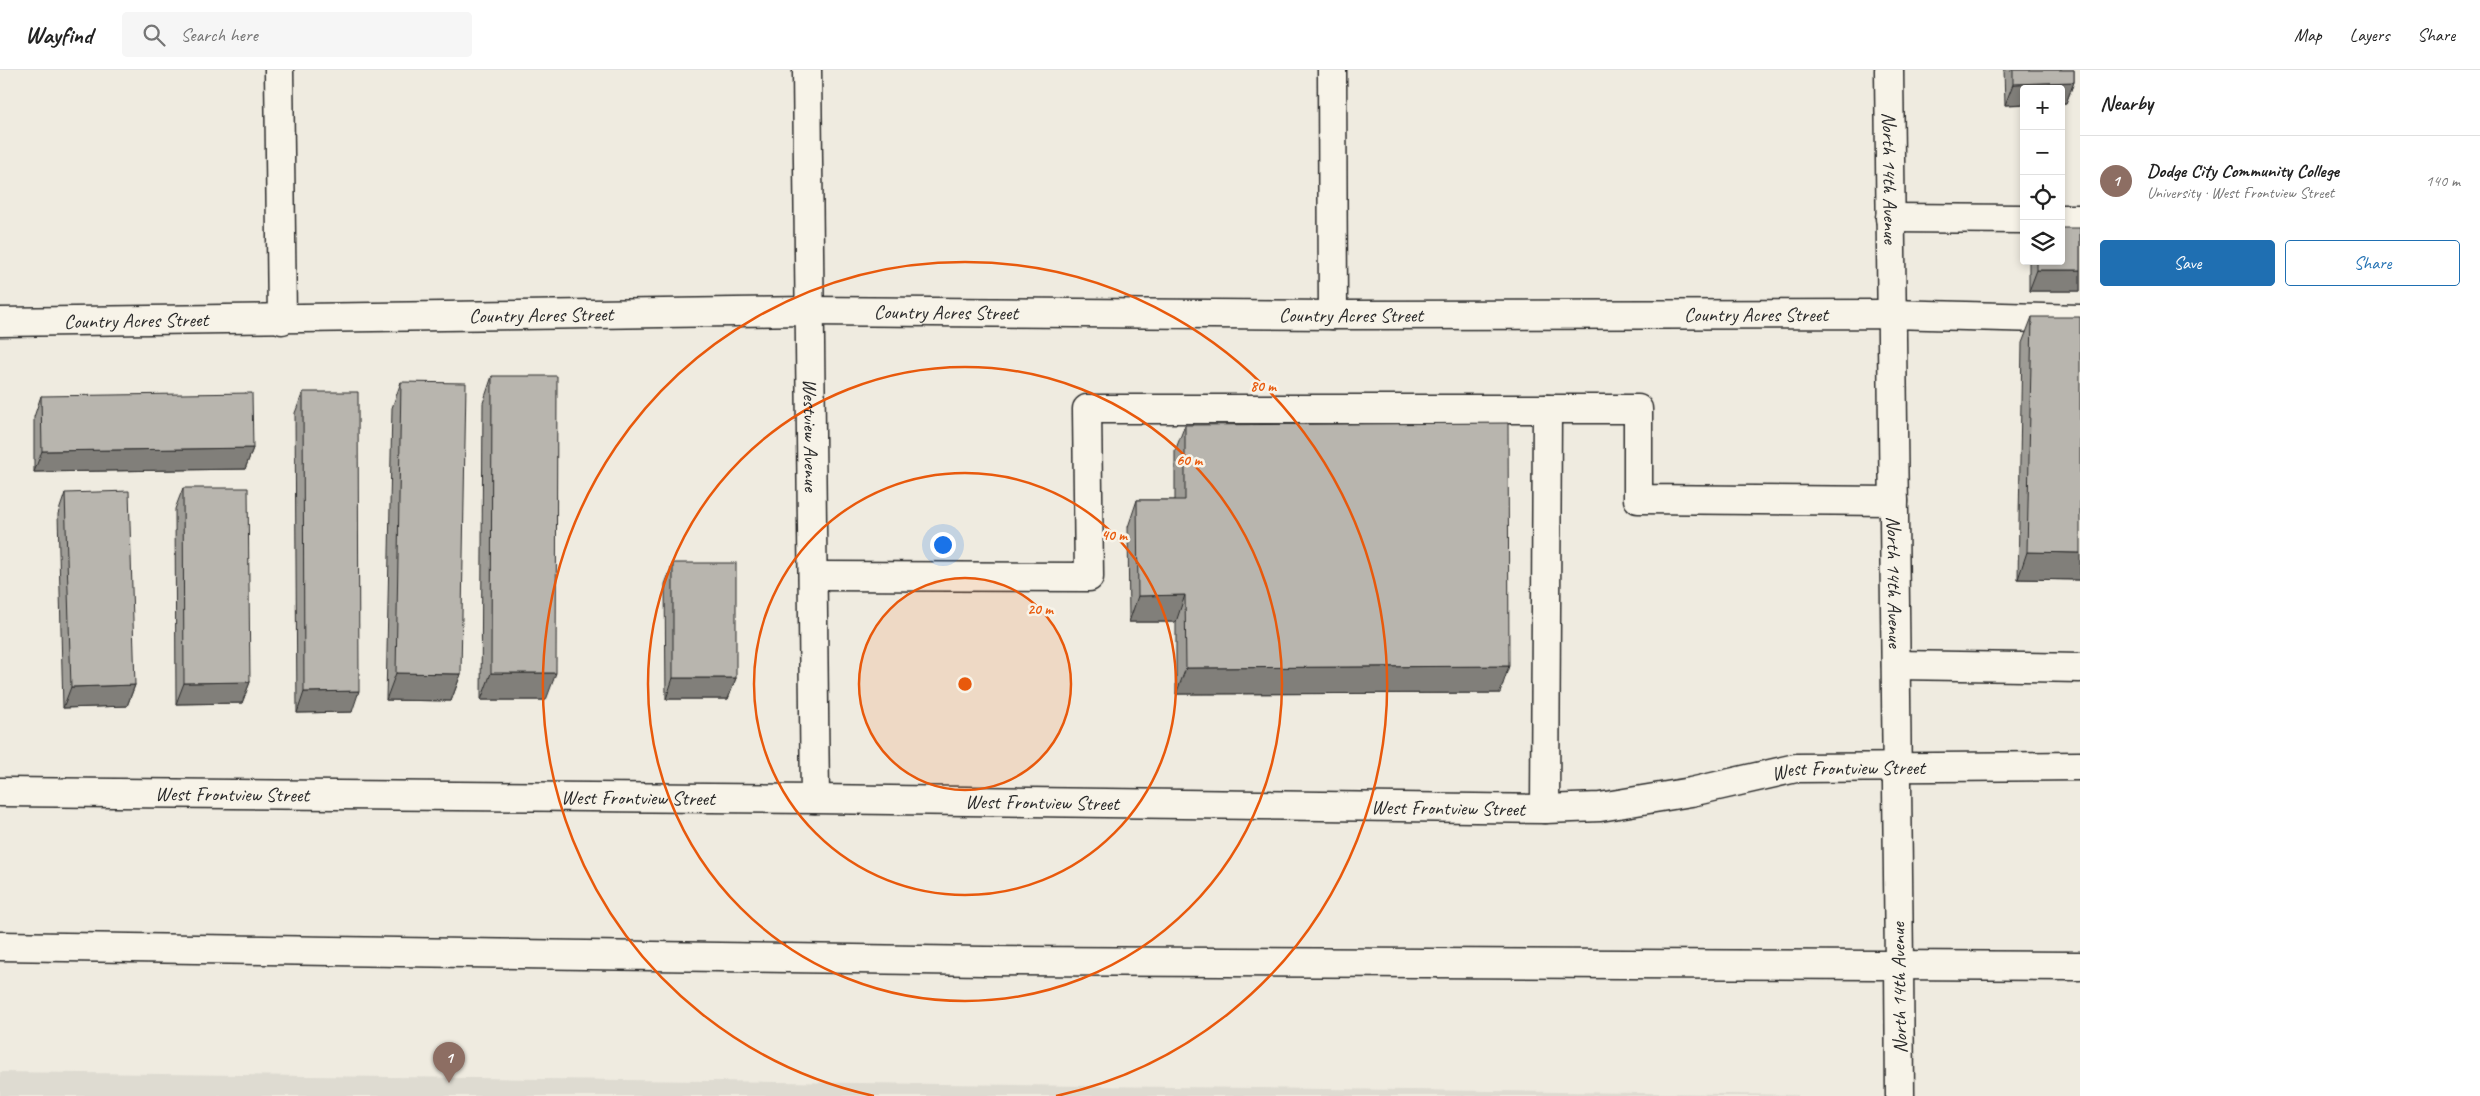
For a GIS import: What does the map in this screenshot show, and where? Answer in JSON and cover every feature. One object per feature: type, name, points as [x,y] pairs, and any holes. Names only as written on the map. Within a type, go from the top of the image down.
[{"type":"main road","points":[[279,70],[282,320]]},
{"type":"main road","name":"Westview Avenue","points":[[807,70],[815,799]]},
{"type":"main road","points":[[1332,70],[1333,315]]},
{"type":"main road","name":"North 14th Avenue","points":[[1889,70],[1900,1096]]},
{"type":"main road","points":[[1890,218],[2020,219]]},
{"type":"main road","points":[[2065,219],[2080,219]]},
{"type":"main road","name":"Country Acres Street","points":[[0,322],[809,312],[1333,315],[1891,314],[2080,319]]},
{"type":"main road","points":[[813,576],[1089,577],[1087,409],[1638,409],[1638,499],[1894,501]]},
{"type":"main road","points":[[1545,809],[1546,409]]},
{"type":"main road","points":[[1896,665],[2080,668]]},
{"type":"main road","name":"West Frontview Street","points":[[0,792],[815,799],[1545,809],[1600,807],[1691,792],[1796,768],[2080,766]]},
{"type":"main road","points":[[0,946],[994,961],[2080,966]]},
{"type":"shaded area","points":[[0,1072],[1798,1095],[1798,1096],[0,1096]]},
{"type":"building","points":[[2013,70],[2074,70],[2074,82],[2013,84]]},
{"type":"building","points":[[2065,228],[2080,228],[2080,270],[2037,270],[2037,265],[2065,265]]},
{"type":"building","points":[[2032,317],[2080,317],[2080,553],[2027,552]]},
{"type":"building","points":[[492,376],[557,376],[556,673],[491,673]]},
{"type":"building","points":[[401,382],[466,383],[461,674],[396,673]]},
{"type":"building","points":[[303,392],[358,392],[359,691],[304,692]]},
{"type":"building","points":[[252,393],[253,448],[42,451],[41,396]]},
{"type":"building","points":[[1508,423],[1509,666],[1186,668],[1185,595],[1138,596],[1137,500],[1185,500],[1185,425]]},
{"type":"building","points":[[183,488],[248,488],[250,682],[184,683]]},
{"type":"building","points":[[129,491],[135,685],[71,687],[65,493]]},
{"type":"building","points":[[673,563],[736,563],[736,678],[673,678]]},
{"type":"place","name":"Dodge City Community College","points":[[449,1083]]}]
